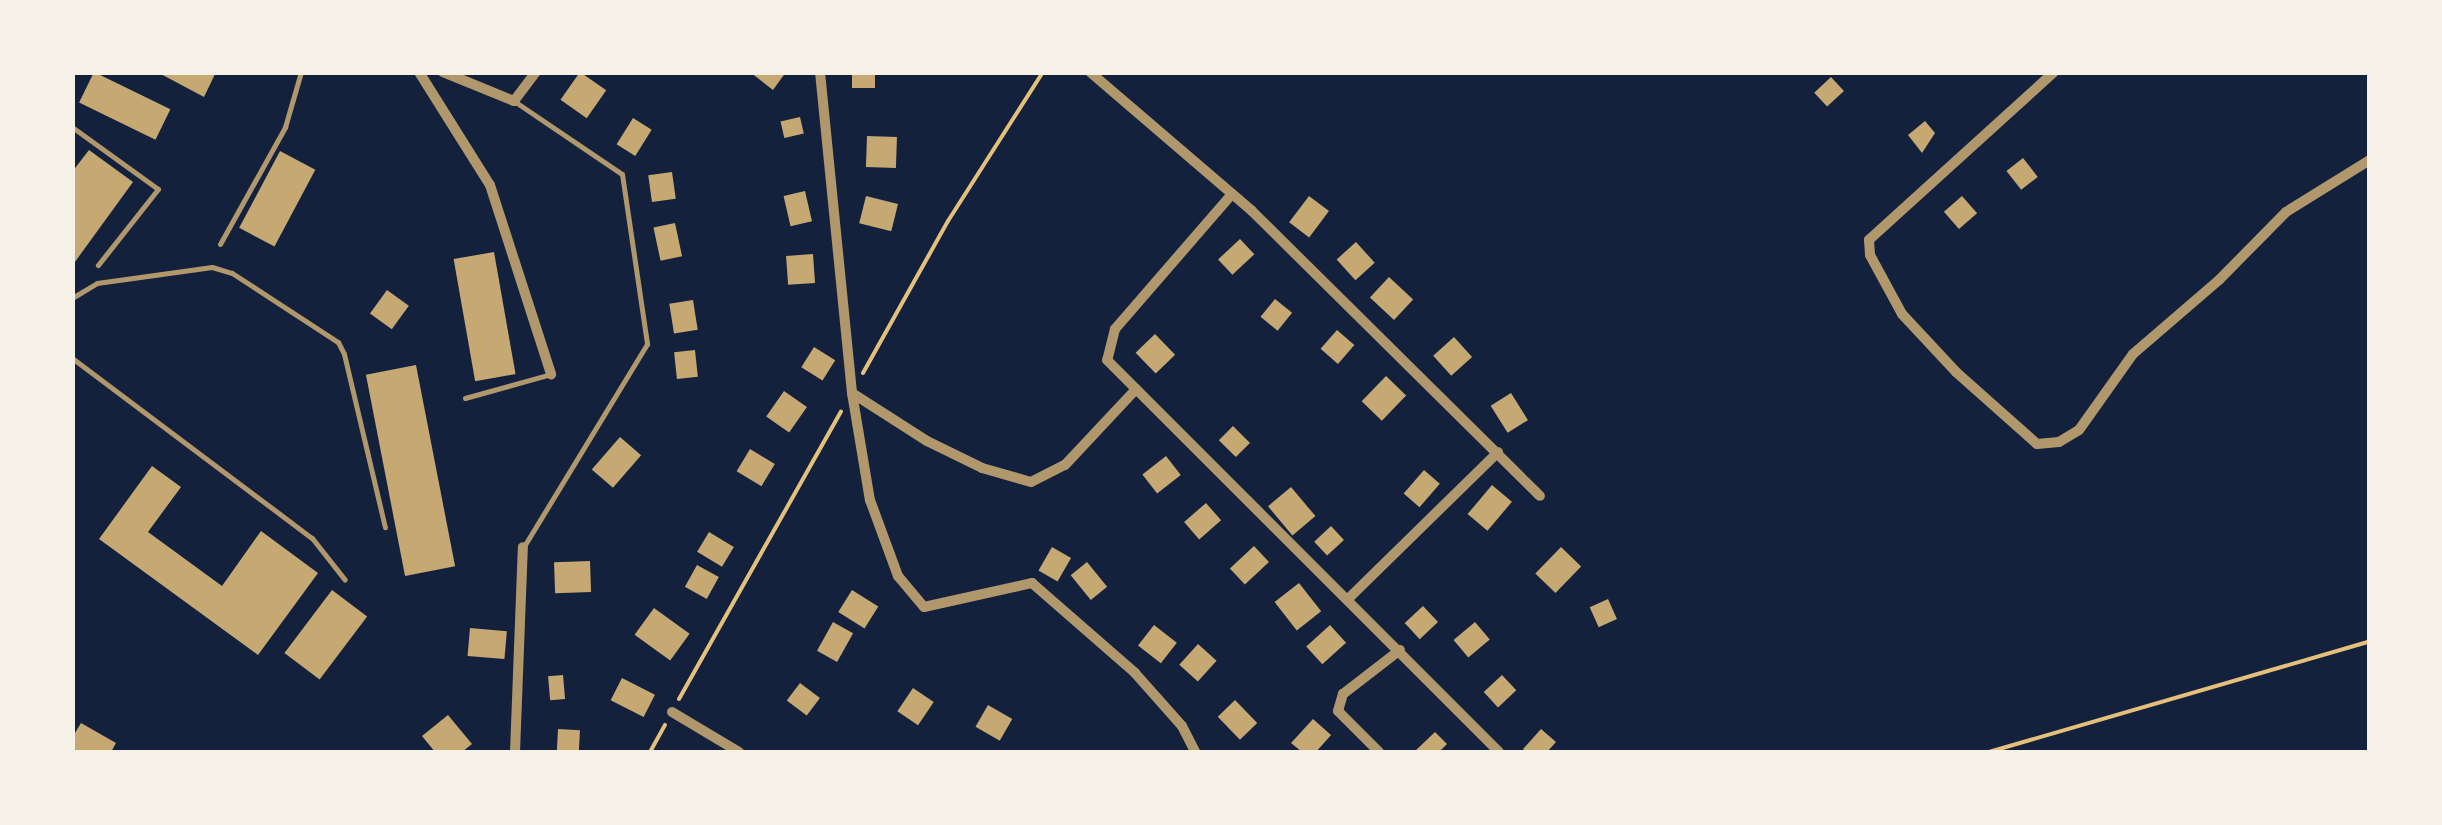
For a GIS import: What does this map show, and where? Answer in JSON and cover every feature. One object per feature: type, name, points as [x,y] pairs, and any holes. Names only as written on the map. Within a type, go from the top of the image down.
[{"type":"street","points":[[420,72],[490,185],[550,374]]},
{"type":"street","points":[[443,72],[514,101],[536,72]]},
{"type":"street","points":[[820,72],[852,394],[870,500],[898,576],[924,607],[1032,583],[1135,674],[1182,726],[1195,752]]},
{"type":"street","points":[[1090,72],[1232,194],[1540,496]]},
{"type":"street","points":[[2054,72],[1869,240],[1870,255],[1902,314],[1956,372],[2037,444],[2058,442],[2078,430],[2133,354],[2219,280],[2286,212],[2370,160]]},
{"type":"street","points":[[1232,194],[1115,329],[1107,360],[1499,752]]},
{"type":"street","points":[[852,394],[955,454],[1030,482],[1065,465],[1136,389]]},
{"type":"street","points":[[1348,598],[1498,452]]},
{"type":"street","points":[[515,752],[523,547]]},
{"type":"street","points":[[1378,752],[1338,711],[1343,694],[1400,650]]},
{"type":"street","points":[[672,712],[719,747],[739,752]]},
{"type":"lane","points":[[220,244],[285,126],[302,72]]},
{"type":"lane","points":[[514,101],[622,174],[647,344],[523,547]]},
{"type":"lane","points":[[72,127],[158,189],[98,265]]},
{"type":"lane","points":[[72,298],[97,284],[212,267],[232,273],[338,342],[385,528]]},
{"type":"lane","points":[[72,358],[312,538],[345,580]]},
{"type":"lane","points":[[465,398],[550,374]]},
{"type":"path","points":[[1989,752],[2370,640]]},
{"type":"building","points":[[94,72],[170,109],[155,140],[79,103]]},
{"type":"building","points":[[157,72],[216,72],[204,97]]},
{"type":"building","points":[[580,72],[606,90],[587,118],[560,100]]},
{"type":"building","points":[[750,72],[786,72],[773,90]]},
{"type":"building","points":[[852,72],[875,72],[875,88],[852,88]]},
{"type":"building","points":[[1831,77],[1844,91],[1827,107],[1814,93]]},
{"type":"building","points":[[800,117],[804,134],[784,138],[781,121]]},
{"type":"building","points":[[633,118],[652,130],[635,156],[617,144]]},
{"type":"building","points":[[1925,121],[1935,133],[1922,153],[1908,135]]},
{"type":"building","points":[[867,136],[897,137],[896,168],[866,167]]},
{"type":"building","points":[[89,150],[133,182],[72,266],[72,172]]},
{"type":"building","points":[[280,151],[315,170],[274,247],[239,228]]},
{"type":"building","points":[[2023,158],[2038,177],[2021,190],[2006,171]]},
{"type":"building","points":[[672,172],[676,199],[652,202],[648,175]]},
{"type":"building","points":[[805,191],[812,221],[791,226],[784,196]]},
{"type":"building","points":[[866,196],[898,204],[891,231],[859,223]]},
{"type":"building","points":[[1309,196],[1329,211],[1309,237],[1289,222]]},
{"type":"building","points":[[1962,196],[1977,213],[1959,229],[1944,212]]},
{"type":"building","points":[[675,223],[682,256],[661,261],[653,228]]},
{"type":"building","points":[[1240,239],[1254,254],[1232,275],[1218,259]]},
{"type":"building","points":[[1356,242],[1375,263],[1355,280],[1337,259]]},
{"type":"building","points":[[494,252],[516,374],[475,381],[454,259]]},
{"type":"building","points":[[813,254],[815,283],[788,285],[786,256]]},
{"type":"building","points":[[1389,277],[1413,300],[1394,320],[1370,297]]},
{"type":"building","points":[[387,290],[409,306],[392,329],[370,313]]},
{"type":"building","points":[[1275,299],[1292,313],[1278,331],[1261,317]]},
{"type":"building","points":[[693,300],[698,330],[674,333],[669,304]]},
{"type":"building","points":[[1337,330],[1354,345],[1338,364],[1321,349]]},
{"type":"building","points":[[1155,334],[1175,355],[1156,374],[1136,353]]},
{"type":"building","points":[[1454,337],[1472,357],[1451,376],[1433,356]]},
{"type":"building","points":[[814,347],[835,360],[822,381],[801,367]]},
{"type":"building","points":[[695,350],[698,377],[677,379],[674,352]]},
{"type":"building","points":[[416,365],[455,566],[405,576],[366,375]]},
{"type":"building","points":[[1386,376],[1406,395],[1382,421],[1362,401]]},
{"type":"building","points":[[784,391],[807,407],[789,432],[766,416]]},
{"type":"building","points":[[1511,393],[1528,420],[1508,433],[1491,406]]},
{"type":"building","points":[[1233,426],[1250,443],[1236,457],[1219,440]]},
{"type":"building","points":[[620,437],[641,455],[613,488],[592,469]]},
{"type":"building","points":[[750,449],[775,464],[761,486],[737,471]]},
{"type":"building","points":[[1166,456],[1181,475],[1157,493],[1142,474]]},
{"type":"building","points":[[152,466],[181,487],[148,532],[222,586],[261,531],[318,573],[258,655],[99,539]]},
{"type":"building","points":[[1424,470],[1440,484],[1420,507],[1404,493]]},
{"type":"building","points":[[1492,485],[1512,502],[1487,531],[1468,514]]},
{"type":"building","points":[[1291,487],[1315,516],[1292,535],[1268,506]]},
{"type":"building","points":[[1206,503],[1221,520],[1199,539],[1184,522]]},
{"type":"building","points":[[1331,526],[1344,540],[1327,556],[1314,542]]},
{"type":"building","points":[[709,532],[734,547],[722,567],[697,552]]},
{"type":"building","points":[[1254,546],[1269,562],[1245,585],[1230,569]]},
{"type":"building","points":[[1052,547],[1071,558],[1058,581],[1038,570]]},
{"type":"building","points":[[1561,547],[1581,566],[1555,593],[1535,574]]},
{"type":"building","points":[[590,561],[591,592],[555,593],[554,562]]},
{"type":"building","points":[[1087,562],[1107,587],[1091,600],[1071,575]]},
{"type":"building","points":[[697,565],[719,577],[707,599],[685,587]]},
{"type":"building","points":[[1299,583],[1321,611],[1297,630],[1275,602]]},
{"type":"building","points":[[332,590],[367,616],[320,680],[284,653]]},
{"type":"building","points":[[852,590],[878,606],[865,628],[838,612]]},
{"type":"building","points":[[1608,599],[1617,619],[1599,627],[1590,607]]},
{"type":"building","points":[[1423,606],[1438,622],[1420,639],[1405,623]]},
{"type":"building","points":[[654,608],[690,634],[670,661],[635,635]]},
{"type":"building","points":[[833,622],[853,633],[837,662],[817,651]]},
{"type":"building","points":[[1475,622],[1490,640],[1468,658],[1454,640]]},
{"type":"building","points":[[1154,625],[1177,643],[1161,663],[1138,645]]},
{"type":"building","points":[[1330,625],[1346,643],[1322,664],[1306,646]]},
{"type":"building","points":[[470,628],[507,631],[504,659],[468,656]]},
{"type":"building","points":[[1198,644],[1217,661],[1198,682],[1179,665]]},
{"type":"building","points":[[563,675],[565,699],[550,700],[548,676]]},
{"type":"building","points":[[1502,675],[1516,690],[1498,707],[1484,692]]},
{"type":"building","points":[[622,678],[655,695],[644,717],[611,700]]},
{"type":"building","points":[[800,683],[820,698],[807,716],[787,701]]},
{"type":"building","points":[[913,688],[934,702],[918,725],[897,711]]},
{"type":"building","points":[[1235,700],[1257,723],[1240,740],[1218,717]]},
{"type":"building","points":[[988,705],[1012,719],[1000,741],[976,727]]},
{"type":"building","points":[[448,715],[472,744],[462,752],[435,752],[422,736]]},
{"type":"building","points":[[1313,719],[1331,735],[1316,752],[1302,752],[1291,743]]},
{"type":"building","points":[[81,723],[116,743],[111,752],[72,752],[72,738]]},
{"type":"building","points":[[558,729],[580,730],[579,752],[557,752]]},
{"type":"building","points":[[1541,729],[1556,742],[1547,752],[1527,752],[1523,749]]},
{"type":"building","points":[[1435,732],[1447,744],[1439,752],[1414,752]]}]
